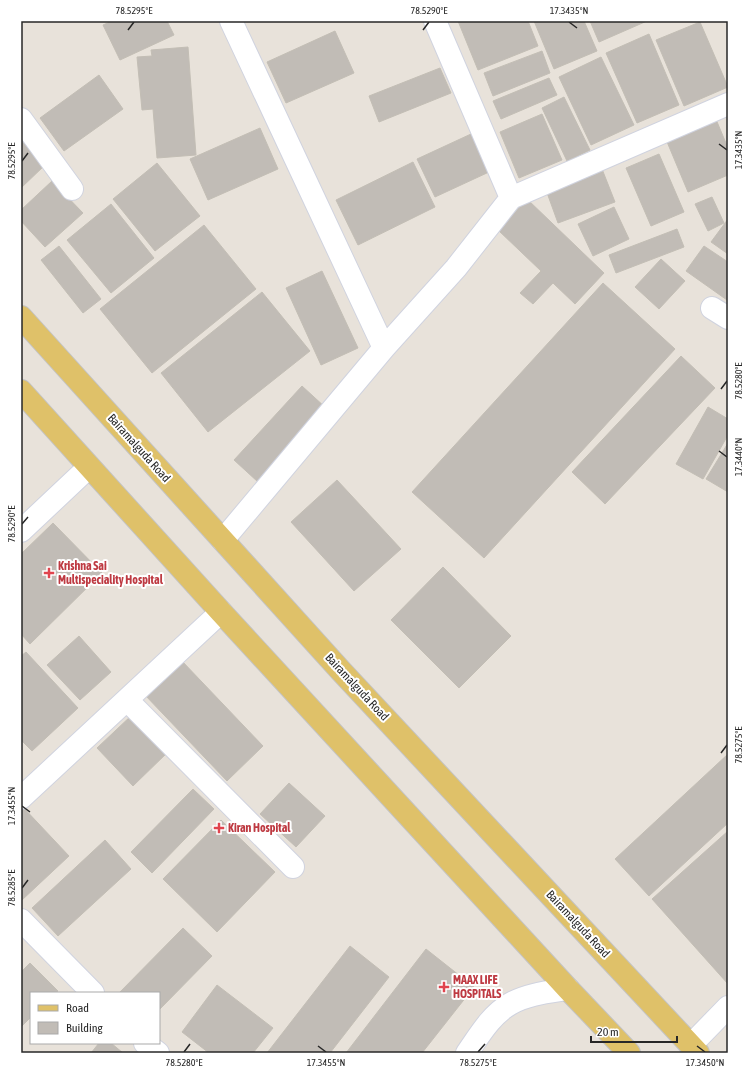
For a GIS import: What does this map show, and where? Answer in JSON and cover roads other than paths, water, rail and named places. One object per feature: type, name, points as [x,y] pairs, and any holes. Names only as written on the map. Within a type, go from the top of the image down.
[{"type":"main road","name":"Bairamalguda Road","points":[[21,318],[341,671],[695,1049]]},
{"type":"main road","points":[[21,391],[221,612],[568,989],[629,1053]]},
{"type":"street","points":[[231,21],[384,348]]},
{"type":"street","points":[[435,21],[511,198]]},
{"type":"street","points":[[223,540],[384,348],[456,268],[511,198],[728,104]]},
{"type":"street","points":[[21,119],[72,189]]},
{"type":"street","points":[[21,530],[89,467]]},
{"type":"street","points":[[21,798],[221,612]]},
{"type":"street","points":[[127,700],[293,867]]},
{"type":"street","points":[[21,920],[92,992]]},
{"type":"street","points":[[467,1053],[493,1018],[510,1004],[529,996],[568,989]]},
{"type":"street","points":[[695,1049],[728,1007]]},
{"type":"street","points":[[146,1044],[158,1053]]},
{"type":"place","name":"Krishna Sai Multispeciality Hospital","points":[[49,573]]},
{"type":"place","name":"Kiran Hospital","points":[[219,828]]},
{"type":"place","name":"MAAX LIFE HOSPITALS","points":[[444,987]]}]
